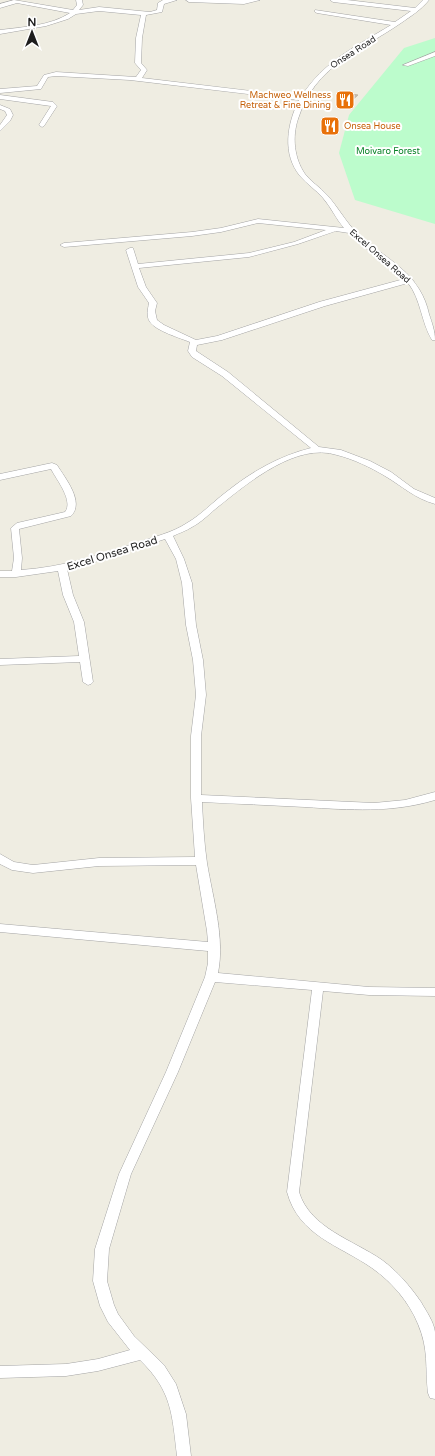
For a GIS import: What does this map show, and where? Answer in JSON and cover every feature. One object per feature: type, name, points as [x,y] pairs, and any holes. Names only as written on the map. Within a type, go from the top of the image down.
[{"type":"street","points":[[42,6],[46,0]]},
{"type":"street","points":[[0,32],[53,23],[64,19],[75,12],[80,5],[79,0]]},
{"type":"street","points":[[0,6],[17,1],[75,12],[99,9],[144,13],[158,12],[161,9],[161,2],[174,0]]},
{"type":"street","points":[[189,0],[244,2],[257,0]]},
{"type":"street","points":[[333,0],[416,10]]},
{"type":"street","name":"Onsea Road","points":[[292,141],[295,115],[302,99],[315,81],[337,61],[396,24],[416,10],[426,0]]},
{"type":"street","points":[[317,11],[396,24]]},
{"type":"street","points":[[138,79],[144,70],[138,63],[139,34],[144,13]]},
{"type":"street","points":[[406,65],[435,54]]},
{"type":"street","points":[[0,91],[39,88],[45,77],[51,74],[138,79],[302,99]]},
{"type":"street","points":[[0,97],[53,104],[54,106],[42,125]]},
{"type":"street","points":[[0,107],[8,110],[10,115],[8,120],[0,129]]},
{"type":"street","name":"Excel Onsea Road","points":[[292,141],[293,154],[303,174],[327,199],[351,231],[409,280],[416,291],[435,338]]},
{"type":"street","points":[[64,245],[207,232],[258,222],[308,225],[334,230],[351,231]]},
{"type":"street","points":[[136,266],[249,255],[296,243],[334,230]]},
{"type":"street","points":[[130,250],[142,287],[153,303],[151,311],[153,321],[161,327],[194,343],[219,338],[322,304],[409,280]]},
{"type":"street","points":[[194,343],[192,351],[195,355],[225,374],[317,449],[338,452],[367,463],[388,474],[411,491],[435,502]]},
{"type":"street","name":"Excel Onsea Road","points":[[0,574],[16,574],[62,568],[108,555],[168,535],[190,525],[230,493],[269,466],[297,454],[317,449]]},
{"type":"street","points":[[0,477],[52,466],[69,494],[72,504],[71,511],[63,516],[20,524],[15,528],[18,558],[16,574]]},
{"type":"street","points":[[168,535],[180,559],[187,583],[191,625],[198,660],[201,694],[196,736],[196,798],[201,861],[213,931],[214,947],[211,977],[172,1072],[125,1174],[102,1249],[100,1281],[107,1306],[120,1329],[159,1369],[171,1389],[179,1414],[184,1456]]},
{"type":"street","points":[[62,568],[68,595],[79,622],[88,682]]},
{"type":"street","points":[[0,662],[84,659]]},
{"type":"street","points":[[196,798],[321,805],[381,806],[408,803],[435,796]]},
{"type":"street","points":[[0,858],[6,864],[33,870],[119,861],[201,861]]},
{"type":"street","points":[[0,928],[214,947]]},
{"type":"street","points":[[211,977],[318,988],[414,993],[435,992]]},
{"type":"street","points":[[318,988],[293,1192],[294,1197],[298,1209],[315,1225],[377,1264],[400,1284],[409,1296],[423,1319],[429,1333],[434,1355],[435,1393]]},
{"type":"street","points":[[0,1372],[66,1370],[98,1365],[142,1353]]},
{"type":"green space","name":"Moivaro Forest","points":[[435,38],[435,224],[355,200],[339,153],[349,115],[404,48]]},
{"type":"building","name":"Machweo Wellness Retreat & Fine Dining","points":[[344,93],[358,95],[350,102],[337,100]]},
{"type":"place","name":"Machweo Wellness Retreat & Fine Dining","points":[[345,100]]},
{"type":"place","name":"Onsea House","points":[[330,126]]}]
